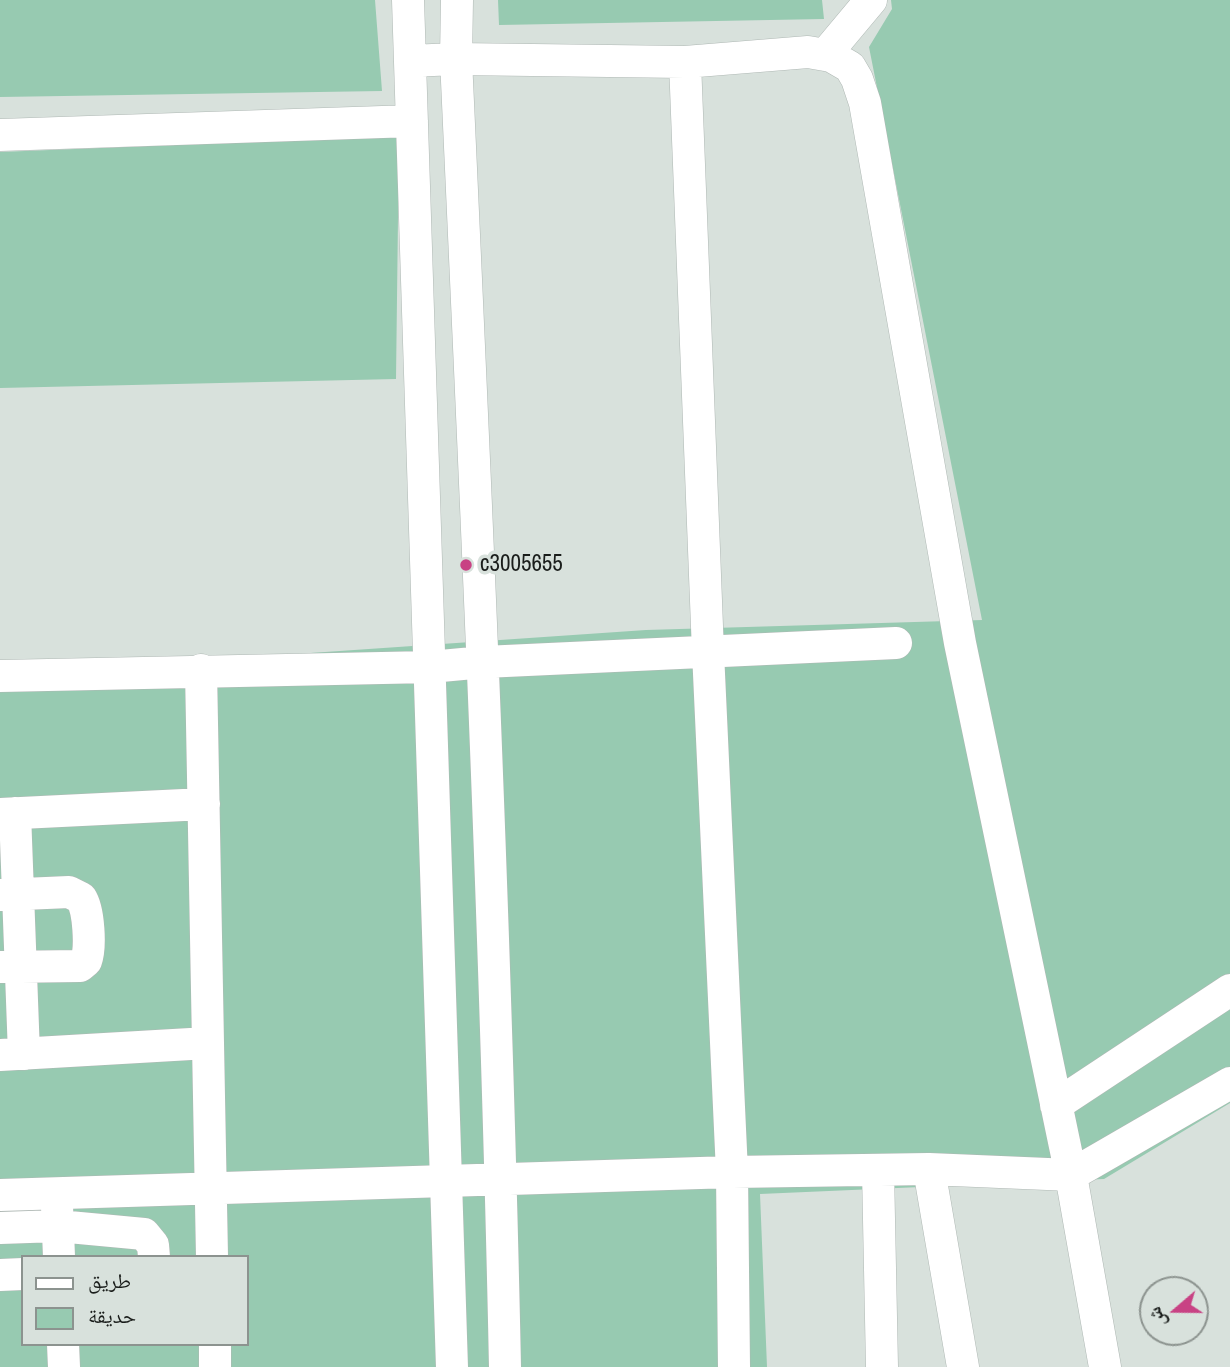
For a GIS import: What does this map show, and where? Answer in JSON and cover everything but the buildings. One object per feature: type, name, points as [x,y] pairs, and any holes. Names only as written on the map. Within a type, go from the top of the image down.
[{"type":"street","points":[[408,0],[452,1367]]},
{"type":"street","points":[[457,0],[456,59],[484,662],[505,1367]]},
{"type":"street","points":[[825,55],[871,0]]},
{"type":"street","points":[[410,61],[456,59],[685,62],[791,52],[825,55],[841,60],[850,67],[857,79],[866,103],[960,642],[1071,1175],[1105,1367]]},
{"type":"street","points":[[685,62],[732,1172],[734,1367]]},
{"type":"street","points":[[0,135],[412,121]]},
{"type":"street","points":[[0,676],[430,667],[484,662],[896,643]]},
{"type":"street","points":[[201,670],[212,1255]]},
{"type":"street","points":[[204,804],[8,814],[10,967],[12,1055],[208,1043]]},
{"type":"street","points":[[9,895],[69,892],[81,898],[86,907],[89,945],[88,958],[80,966],[10,967]]},
{"type":"street","points":[[1056,1105],[1230,990]]},
{"type":"street","points":[[0,1195],[732,1172],[929,1169],[1071,1175],[1230,1083]]},
{"type":"street","points":[[929,1169],[958,1366]]},
{"type":"street","points":[[878,1170],[882,1367]]},
{"type":"street","points":[[56,1194],[58,1241]]},
{"type":"street","points":[[0,1228],[58,1241],[144,1234],[153,1245],[154,1255]]},
{"type":"street","points":[[0,1275],[21,1274]]},
{"type":"street","points":[[63,1346],[65,1367]]},
{"type":"street","points":[[215,1346],[215,1367]]},
{"type":"green space","points":[[0,0],[375,0],[382,91],[0,97]]},
{"type":"green space","points":[[498,0],[822,0],[824,19],[499,25]]},
{"type":"green space","points":[[891,0],[1230,0],[1230,1103],[1104,1179],[760,1194],[767,1367],[0,1367],[0,671],[77,669],[646,630],[982,620],[869,47],[892,9]]},
{"type":"green space","points":[[399,136],[396,379],[0,388],[0,152]]},
{"type":"place","name":"c3005655","points":[[466,565]]}]
